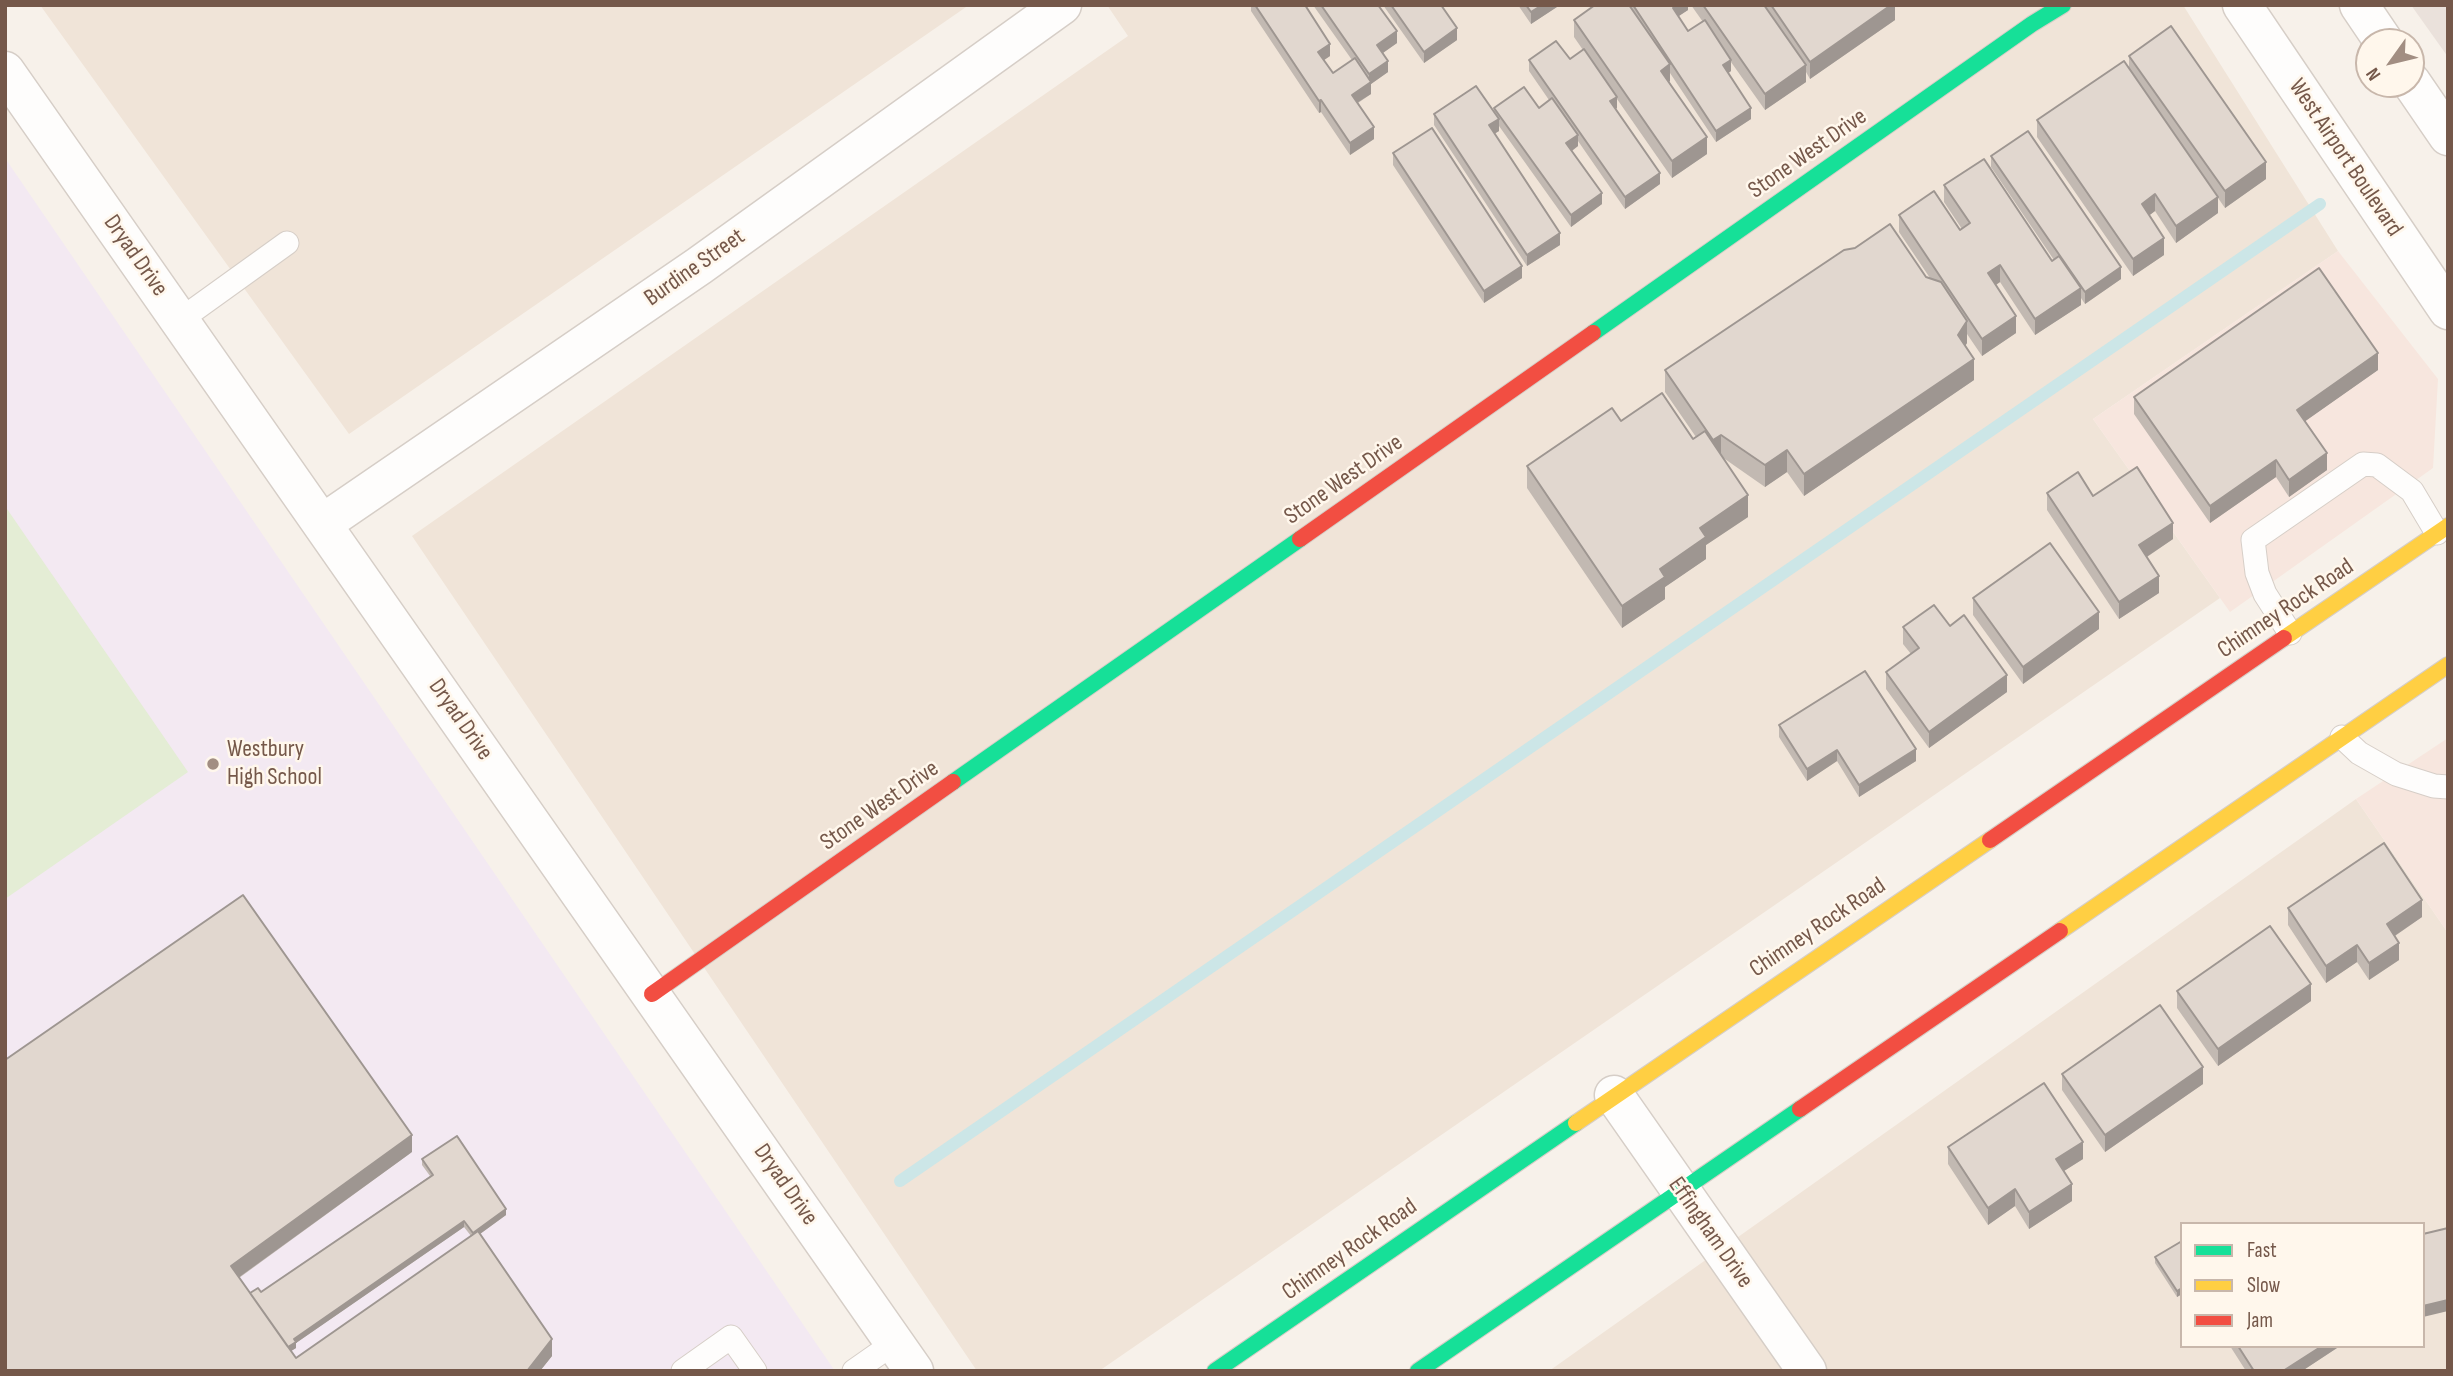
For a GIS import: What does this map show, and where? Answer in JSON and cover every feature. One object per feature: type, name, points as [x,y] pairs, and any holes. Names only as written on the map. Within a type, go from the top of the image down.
[{"type":"main road","name":"Stone West Drive","points":[[652,994],[2032,24],[2063,5]]},
{"type":"main road","name":"Chimney Rock Road","points":[[1215,1371],[2442,529]]},
{"type":"main road","points":[[1418,1371],[2448,666]]},
{"type":"street","name":"Burdine Street","points":[[322,524],[699,266],[1062,5]]},
{"type":"street","name":"West Airport Boulevard","points":[[2242,5],[2448,310]]},
{"type":"street","points":[[2359,5],[2375,28]]},
{"type":"street","name":"Dryad Drive","points":[[5,71],[904,1357]]},
{"type":"street","points":[[2422,98],[2448,136]]},
{"type":"street","name":"Effingham Drive","points":[[1614,1096],[1807,1371]]},
{"type":"lane","points":[[180,320],[287,243]]},
{"type":"lane","points":[[2290,633],[2265,594],[2257,573],[2253,540],[2363,464],[2377,465],[2412,491],[2442,529]]},
{"type":"lane","points":[[2342,737],[2359,753],[2396,774],[2434,786],[2448,787]]},
{"type":"lane","points":[[683,1371],[731,1337],[755,1371]]},
{"type":"lane","points":[[855,1371],[904,1357]]},
{"type":"shaded area","points":[[40,5],[969,5],[349,434]]},
{"type":"shaded area","points":[[1107,5],[2183,5],[2338,251],[2093,419],[2220,598],[1099,1371],[977,1371],[412,536],[1128,36]]},
{"type":"shaded area","points":[[2411,5],[2448,5],[2448,57]]},
{"type":"shaded area","name":"Westbury High School","points":[[5,158],[835,1371],[5,1371]]},
{"type":"shaded area","points":[[2338,251],[2438,379],[2433,468],[2230,612],[2093,419]]},
{"type":"shaded area","points":[[2448,738],[2448,933],[2356,799]]},
{"type":"shaded area","points":[[2356,799],[2448,933],[2448,1371],[1549,1371]]},
{"type":"green space","points":[[5,506],[188,772],[5,899]]},
{"type":"building","points":[[1255,5],[1305,5],[1330,44],[1318,52],[1333,73],[1355,58],[1371,82],[1352,95],[1374,127],[1350,143]]},
{"type":"building","points":[[1321,5],[1378,5],[1397,31],[1377,45],[1388,61],[1369,74]]},
{"type":"building","points":[[1391,5],[1441,5],[1457,28],[1424,52]]},
{"type":"building","points":[[1526,5],[1542,5],[1531,12]]},
{"type":"building","points":[[1595,5],[1629,5],[1670,64],[1661,71],[1707,137],[1672,161],[1574,20]]},
{"type":"building","points":[[1633,5],[1677,5],[1673,8],[1688,31],[1705,20],[1731,60],[1723,65],[1751,108],[1716,131]]},
{"type":"building","points":[[1703,5],[1764,5],[1806,65],[1765,94]]},
{"type":"building","points":[[1771,5],[1891,5],[1810,62]]},
{"type":"building","points":[[2171,26],[2266,162],[2225,191],[2129,56]]},
{"type":"building","points":[[1556,41],[1570,59],[1584,49],[1617,97],[1610,101],[1660,173],[1625,197],[1529,60]]},
{"type":"building","points":[[2124,61],[2218,197],[2176,226],[2155,194],[2142,204],[2164,238],[2133,259],[2037,120]]},
{"type":"building","points":[[1476,86],[1499,119],[1489,125],[1560,233],[1527,255],[1434,114]]},
{"type":"building","points":[[1524,87],[1539,108],[1552,98],[1578,135],[1566,143],[1602,193],[1571,215],[1494,108]]},
{"type":"building","points":[[1432,128],[1522,266],[1484,291],[1393,153]]},
{"type":"building","points":[[2028,131],[2121,267],[2085,292],[1991,156]]},
{"type":"building","points":[[1984,159],[2052,261],[2059,256],[2081,288],[2035,319],[2000,265],[1988,273],[2016,316],[1982,339],[1899,215],[1934,191],[1960,230],[1970,223],[1944,185]]},
{"type":"building","points":[[1890,224],[1926,277],[1941,282],[1967,321],[1958,335],[1974,359],[1804,474],[1787,450],[1765,465],[1721,435],[1713,440],[1665,370],[1844,250],[1855,248]]},
{"type":"building","points":[[2319,268],[2378,353],[2297,410],[2327,453],[2289,480],[2276,460],[2210,506],[2134,397]]},
{"type":"building","points":[[1662,393],[1693,439],[1705,431],[1748,495],[1700,528],[1706,537],[1660,569],[1665,577],[1622,606],[1527,466],[1612,408],[1621,421]]},
{"type":"building","points":[[2137,467],[2173,523],[2139,545],[2159,576],[2119,602],[2047,493],[2078,472],[2093,496]]},
{"type":"building","points":[[2050,543],[2099,612],[2023,667],[1973,598]]},
{"type":"building","points":[[1934,605],[1950,626],[1964,615],[2007,675],[1929,732],[1886,672],[1919,648],[1903,627]]},
{"type":"building","points":[[1865,671],[1916,749],[1859,785],[1837,750],[1807,769],[1779,725]]},
{"type":"building","points":[[2384,843],[2422,900],[2387,924],[2399,943],[2369,963],[2357,945],[2326,966],[2288,908]]},
{"type":"building","points":[[243,895],[412,1135],[231,1266],[296,1358],[478,1231],[552,1339],[527,1371],[5,1371],[5,1060]]},
{"type":"building","points":[[2270,926],[2311,984],[2218,1049],[2177,991]]},
{"type":"building","points":[[2160,1005],[2203,1067],[2105,1135],[2062,1074]]},
{"type":"building","points":[[2044,1083],[2083,1142],[2056,1159],[2072,1184],[2029,1212],[2015,1189],[1988,1208],[1948,1147]]},
{"type":"building","points":[[457,1136],[506,1209],[473,1233],[464,1221],[294,1339],[296,1342],[288,1347],[250,1293],[258,1288],[261,1292],[433,1175],[422,1159]]},
{"type":"building","points":[[2448,1228],[2448,1300],[2425,1306],[2425,1234]]},
{"type":"building","points":[[2180,1242],[2180,1289],[2177,1291],[2155,1257]]},
{"type":"building","points":[[2239,1348],[2319,1348],[2283,1371],[2254,1371]]},
{"type":"waterway","points":[[900,1181],[2320,204]]},
{"type":"traffic: fast","points":[[1593,333],[2032,24],[2063,5]]},
{"type":"traffic: fast","points":[[953,782],[1300,539]]},
{"type":"traffic: fast","points":[[1418,1371],[1800,1109]]},
{"type":"traffic: fast","points":[[1215,1371],[1576,1123]]},
{"type":"traffic: slow","points":[[2284,638],[2448,526]]},
{"type":"traffic: slow","points":[[2060,931],[2448,665]]},
{"type":"traffic: slow","points":[[1576,1123],[1990,840]]},
{"type":"traffic: jam","points":[[1300,539],[1593,333]]},
{"type":"traffic: jam","points":[[1990,840],[2284,638]]},
{"type":"traffic: jam","points":[[652,994],[953,782]]},
{"type":"traffic: jam","points":[[1800,1109],[2060,931]]},
{"type":"place","name":"Westbury High School","points":[[213,764]]}]
